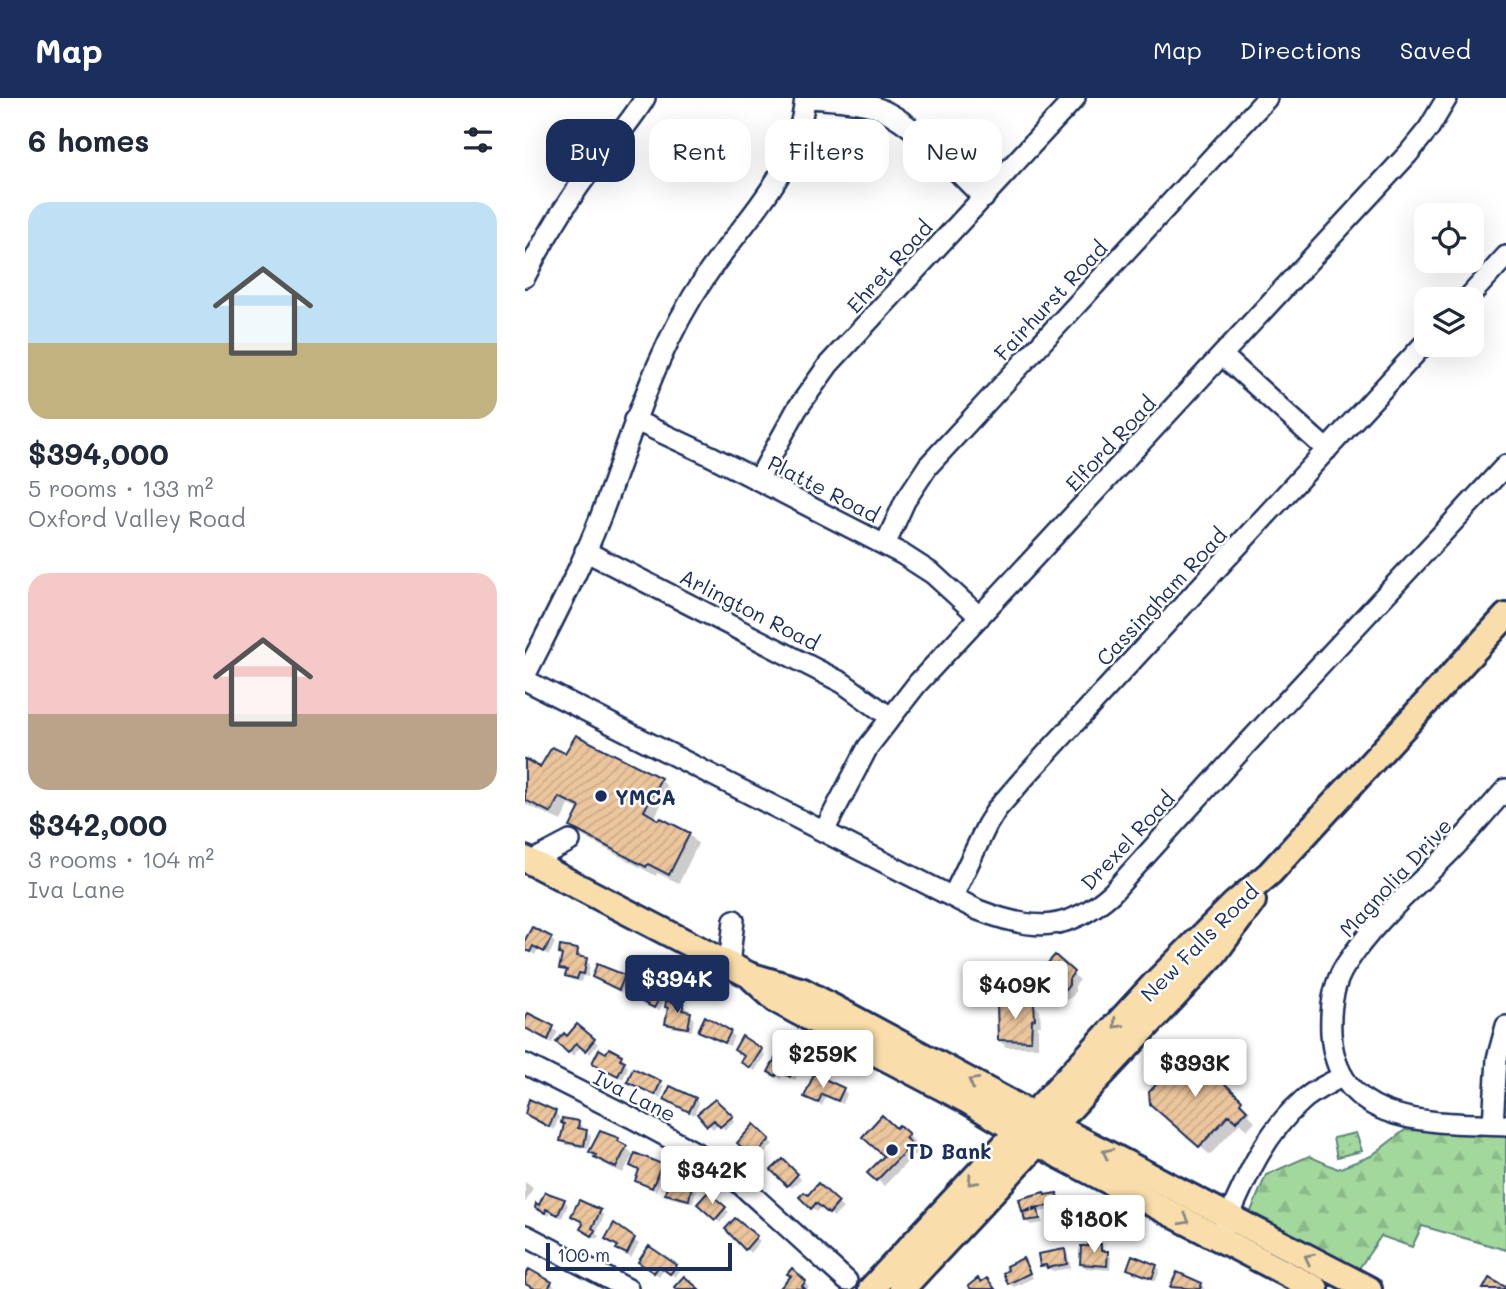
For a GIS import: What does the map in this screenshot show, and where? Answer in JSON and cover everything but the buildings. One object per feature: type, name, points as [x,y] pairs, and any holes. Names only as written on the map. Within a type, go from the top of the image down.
[{"type":"main road","name":"New Falls Road","points":[[871,1289],[1215,953],[1270,873],[1506,616]]},
{"type":"main road","points":[[528,860],[739,970],[785,1005],[965,1100],[1036,1129],[1224,1227],[1369,1289]]},
{"type":"main road","name":"New Falls Road","points":[[902,1289],[1036,1129]]},
{"type":"main road","points":[[1224,1227],[1316,1289]]},
{"type":"street","points":[[525,277],[560,214],[597,162],[629,124],[645,98]]},
{"type":"street","points":[[525,678],[599,519],[660,354],[684,309],[779,178],[799,132],[808,98],[891,105],[983,198]]},
{"type":"street","name":"Ehret Road","points":[[758,480],[797,409],[829,364],[1075,98]]},
{"type":"street","name":"Fairhurst Road","points":[[885,545],[905,502],[928,466],[1267,98]]},
{"type":"street","name":"Elford Road","points":[[824,831],[868,747],[890,717],[1408,154],[1429,128],[1447,98]]},
{"type":"street","points":[[1478,287],[1506,256]]},
{"type":"street","points":[[1223,355],[1327,450]]},
{"type":"street","name":"Cassingham Road","points":[[953,897],[997,809],[1414,355]]},
{"type":"street","name":"Platte Road","points":[[634,420],[885,545],[933,575],[980,617]]},
{"type":"street","name":"Drexel Road","points":[[525,678],[992,915],[1034,925],[1060,923],[1094,909],[1112,892],[1506,465]]},
{"type":"street","name":"Arlington Road","points":[[585,551],[843,683],[890,717]]},
{"type":"street","name":"Magnolia Drive","points":[[1499,1124],[1418,1120],[1393,1115],[1367,1102],[1343,1076],[1335,1057],[1330,1019],[1333,994],[1343,968],[1385,917],[1448,854],[1506,789]]},
{"type":"street","points":[[528,860],[570,841]]},
{"type":"street","points":[[734,920],[739,970]]},
{"type":"street","points":[[1499,1124],[1497,1059],[1506,1026]]},
{"type":"street","name":"Iva Lane","points":[[525,1065],[632,1118],[728,1173],[847,1281]]},
{"type":"street","points":[[1224,1227],[1254,1163],[1280,1124],[1309,1096],[1343,1076]]},
{"type":"street","points":[[525,1235],[628,1289]]},
{"type":"green space","points":[[1405,1130],[1506,1134],[1506,1250],[1422,1226],[1412,1247],[1381,1236],[1358,1270],[1249,1216],[1266,1175],[1309,1156],[1338,1169],[1371,1156]]},
{"type":"green space","points":[[1356,1133],[1362,1151],[1337,1157],[1333,1138]]},
{"type":"place","name":"YMCA","points":[[601,796]]},
{"type":"place","name":"TD Bank","points":[[892,1150]]}]
